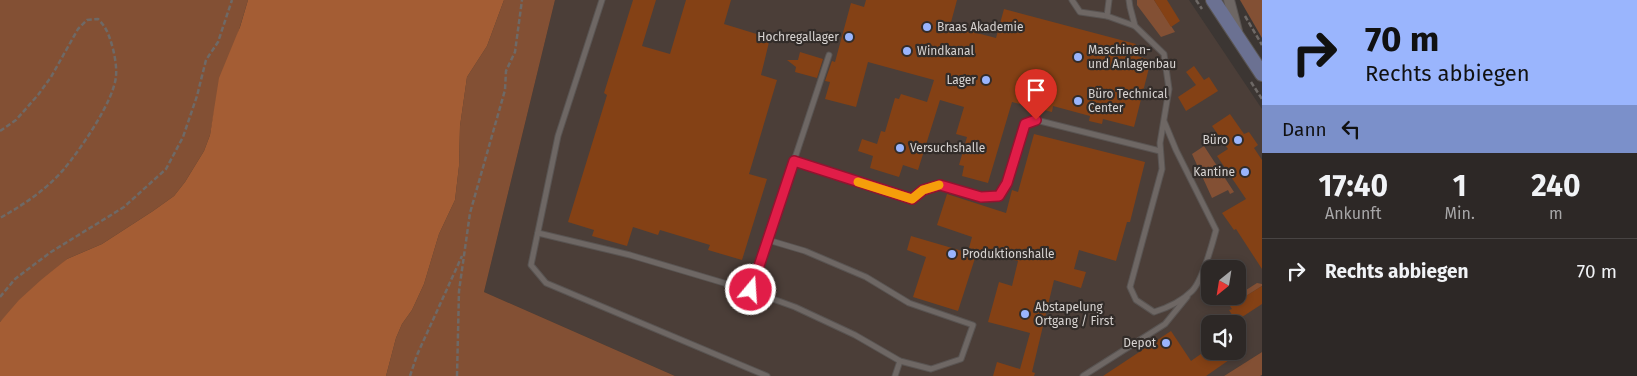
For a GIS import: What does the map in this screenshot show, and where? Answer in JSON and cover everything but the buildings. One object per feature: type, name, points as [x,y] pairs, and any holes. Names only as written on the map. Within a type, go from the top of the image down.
[{"type":"main road","points":[[1213,0],[1262,74]]},
{"type":"street","points":[[1229,0],[1239,39]]},
{"type":"lane","points":[[602,0],[558,136],[531,265],[546,283],[766,376]]},
{"type":"lane","points":[[1072,0],[1080,12],[1107,16],[1135,26],[1164,54],[1169,88],[1160,143],[1162,169],[1130,287],[1136,300],[1154,312],[1169,307],[1193,291]]},
{"type":"lane","points":[[1107,16],[1109,0]]},
{"type":"lane","points":[[1130,0],[1130,8],[1135,26]]},
{"type":"lane","points":[[751,290],[829,55]]},
{"type":"lane","points":[[794,161],[912,199],[923,190],[940,185],[981,197],[999,196],[1007,183],[1025,124],[1036,120],[1160,151]]},
{"type":"lane","points":[[1083,376],[1165,324],[1193,291],[1207,261],[1216,230],[1164,124]]},
{"type":"lane","points":[[538,232],[630,255],[751,290],[855,335],[900,361],[931,369],[961,359],[973,325],[909,303],[866,277],[805,251],[768,240]]},
{"type":"lane","points":[[895,376],[900,361]]},
{"type":"path","points":[[0,297],[15,279],[52,252],[124,206],[166,169],[183,137],[197,96],[206,60],[218,42],[232,0]]},
{"type":"path","points":[[458,376],[458,291],[470,213],[505,90],[506,71],[515,52],[522,0]]},
{"type":"path","points":[[1244,12],[1262,45]]},
{"type":"path","points":[[0,130],[16,120],[51,77],[78,29],[87,20],[98,19],[105,25],[113,48],[116,76],[100,116],[84,143],[63,170],[37,195],[0,218]]},
{"type":"path","points":[[410,376],[417,355],[464,251]]},
{"type":"shaded area","points":[[0,0],[248,0],[214,113],[210,135],[204,151],[185,182],[174,196],[153,211],[102,244],[67,259],[0,322]]},
{"type":"shaded area","points":[[248,0],[504,0],[487,46],[467,77],[460,126],[459,166],[455,200],[439,234],[424,284],[396,338],[386,376],[0,376],[0,322],[19,300],[67,259],[102,244],[153,211],[174,196],[185,182],[204,151],[210,135],[219,78],[240,27]]},
{"type":"shaded area","points":[[504,0],[555,0],[484,292],[675,376],[386,376],[396,338],[424,284],[439,234],[455,200],[459,166],[460,126],[467,77],[487,46]]},
{"type":"shaded area","points":[[555,0],[1189,0],[1262,109],[1262,352],[1224,376],[675,376],[484,292]]},
{"type":"shaded area","points":[[1137,0],[1154,0],[1175,32],[1161,37],[1137,5]]},
{"type":"shaded area","points":[[1240,0],[1262,0],[1262,38]]},
{"type":"shaded area","points":[[1204,146],[1234,192],[1230,194],[1228,190],[1212,198],[1192,154]]},
{"type":"shaded area","points":[[1257,283],[1262,284],[1262,286],[1246,296],[1246,290]]},
{"type":"shaded area","points":[[1262,352],[1262,375],[1224,376]]},
{"type":"slow traffic","points":[[858,182],[912,199],[923,190],[939,185]]},
{"type":"place","name":"Braas Akademie","points":[[927,27]]},
{"type":"place","name":"Hochregallager","points":[[849,37]]},
{"type":"place","name":"Windkanal","points":[[907,51]]},
{"type":"place","name":"Maschinen- und Anlagenbau","points":[[1078,57]]},
{"type":"place","name":"Lager","points":[[986,80]]},
{"type":"place","name":"Büro Technical Center","points":[[1078,101]]},
{"type":"place","name":"Büro","points":[[1238,140]]},
{"type":"place","name":"Versuchshalle","points":[[900,148]]},
{"type":"place","name":"Kantine","points":[[1245,172]]},
{"type":"place","name":"Produktionshalle","points":[[952,254]]},
{"type":"place","name":"Abstapelung Ortgang / First","points":[[1025,314]]},
{"type":"place","name":"Depot","points":[[1166,343]]},
{"type":"route","points":[[751,290],[794,161],[912,199],[923,190],[940,185],[981,197],[999,196],[1007,183],[1025,124],[1036,120]]}]
